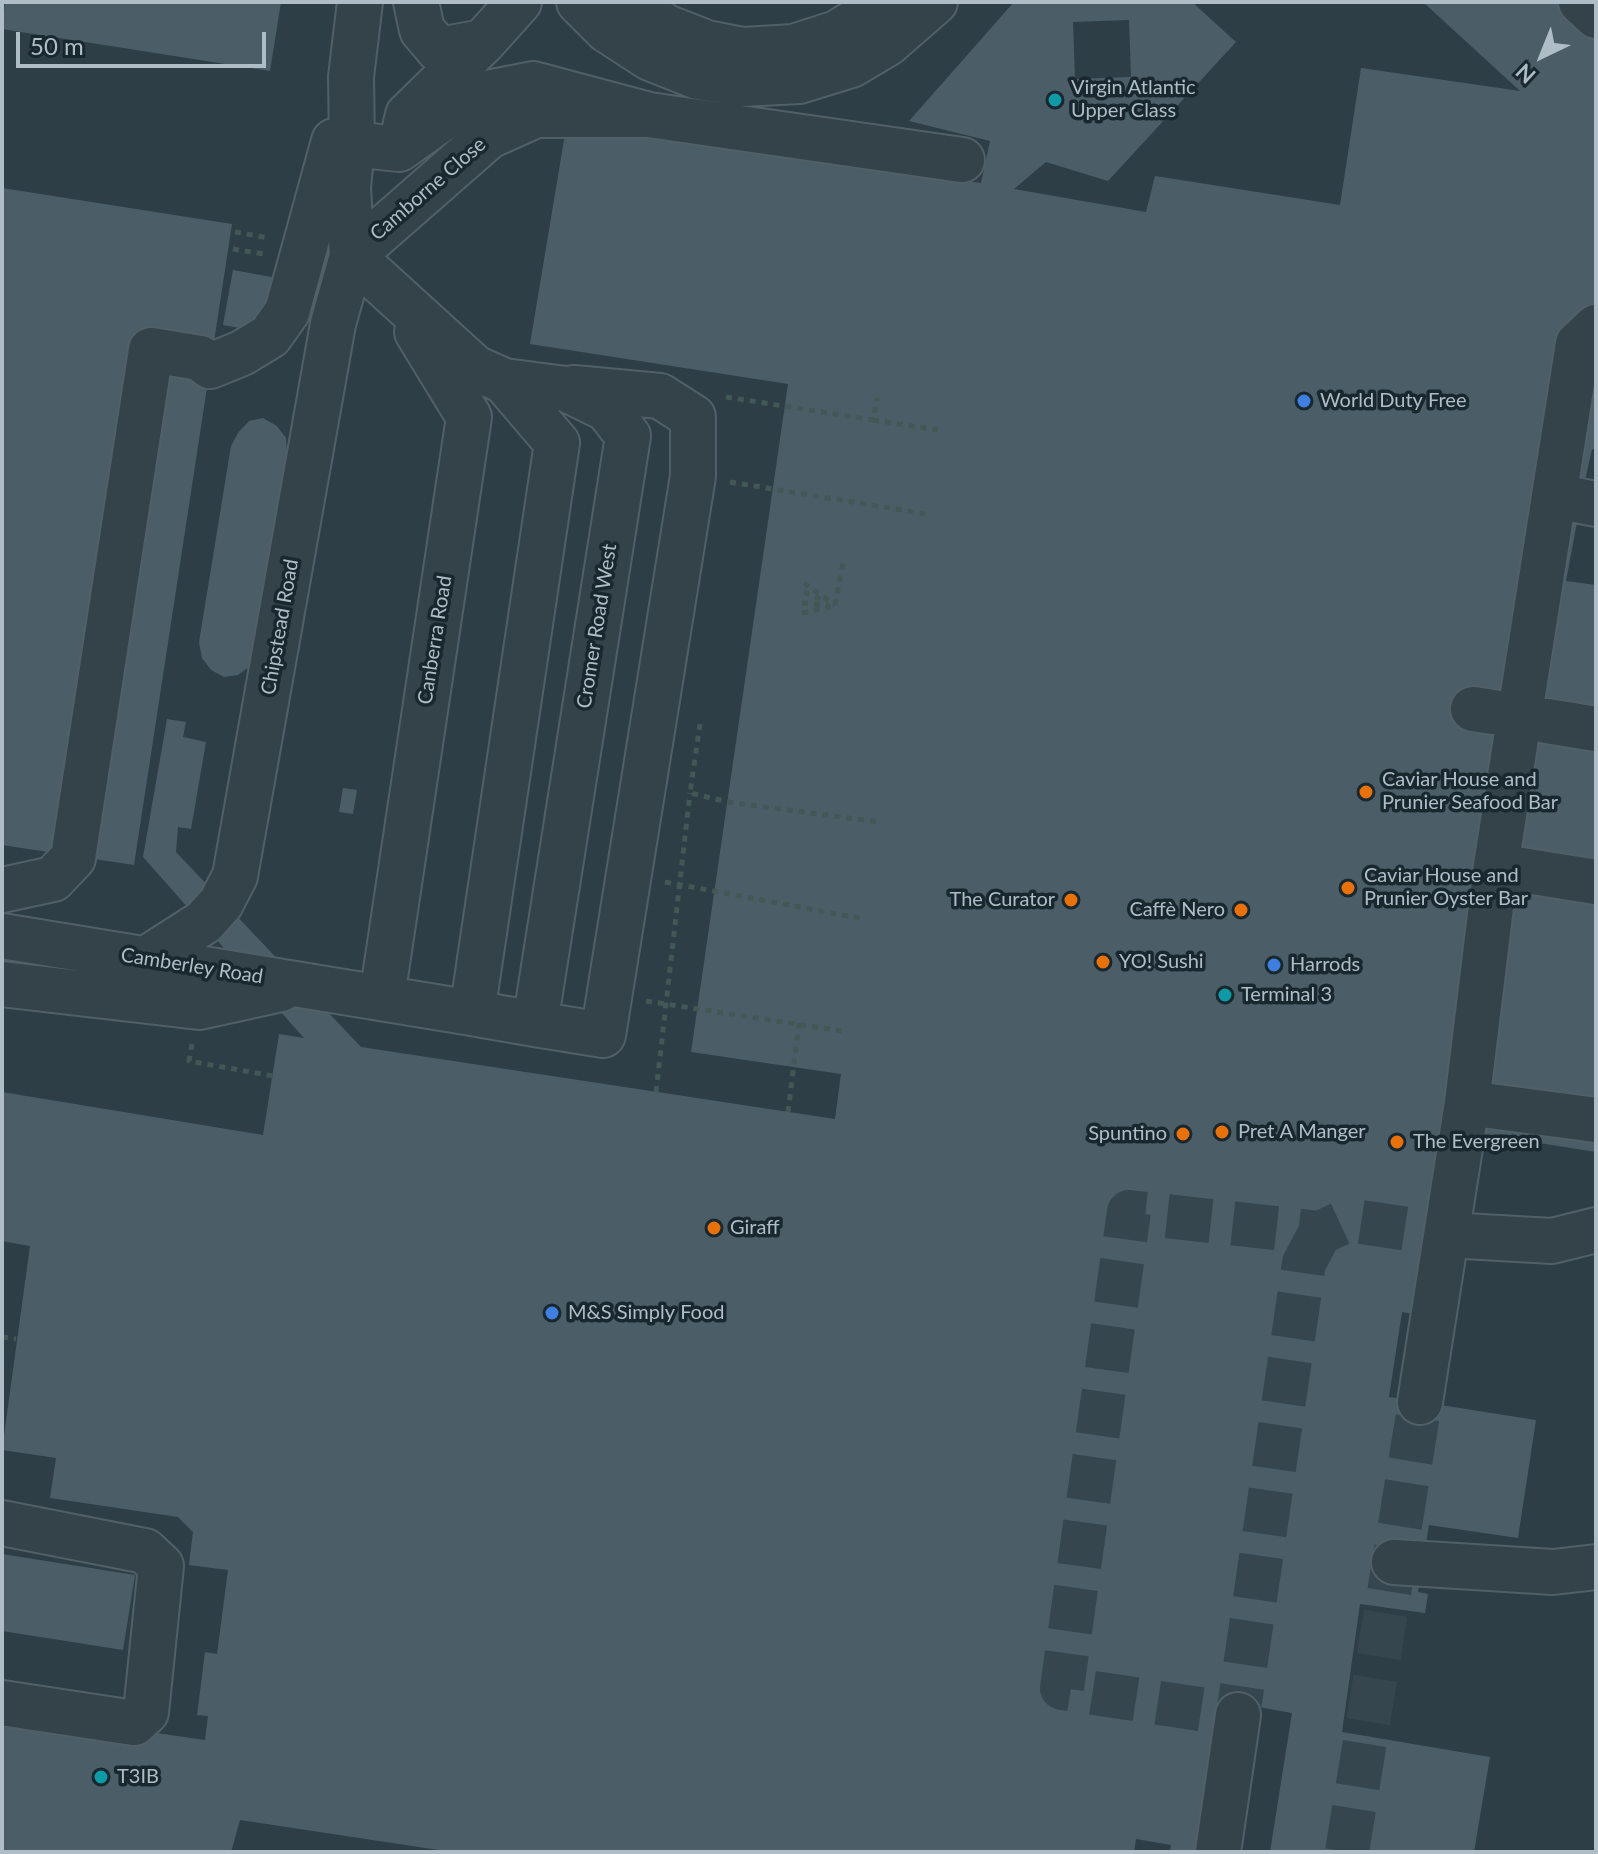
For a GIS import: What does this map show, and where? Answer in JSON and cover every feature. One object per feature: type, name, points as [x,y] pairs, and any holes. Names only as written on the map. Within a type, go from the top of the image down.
[{"type":"street","points":[[352,256],[348,188],[352,144],[351,77],[360,2]]},
{"type":"street","points":[[416,2],[422,30],[439,50],[483,42]]},
{"type":"street","points":[[352,144],[399,149],[408,115],[519,2]]},
{"type":"street","points":[[579,2],[607,30],[650,58],[698,77],[741,84],[799,81],[851,65],[888,43],[935,2]]},
{"type":"street","points":[[628,2],[666,27],[707,43],[743,50],[793,47],[837,33],[882,2]]},
{"type":"street","points":[[1581,2],[1596,16]]},
{"type":"street","points":[[483,42],[489,136]]},
{"type":"street","points":[[2,890],[53,879],[73,858],[151,350],[200,358],[210,366],[242,353],[270,336],[287,312],[351,77]]},
{"type":"street","name":"Camborne Close","points":[[399,149],[440,120],[487,93],[533,84],[649,115],[962,160]]},
{"type":"street","name":"Camborne Close","points":[[352,256],[489,136],[536,115],[649,115]]},
{"type":"street","name":"Cromer Road West","points":[[352,256],[475,368],[504,381],[566,389],[607,409],[628,436],[535,1024]]},
{"type":"street","name":"Chipstead Road","points":[[146,959],[204,922],[221,903],[235,876],[333,324],[352,256]]},
{"type":"street","name":"Canberra Road","points":[[382,997],[469,417],[443,378],[400,301]]},
{"type":"street","points":[[1420,1402],[1467,1103],[1496,866],[1575,500],[1578,344],[1596,327]]},
{"type":"street","points":[[504,381],[660,396],[693,417],[693,476],[603,1035],[472,1013],[557,443],[504,381]]},
{"type":"street","points":[[1547,721],[1596,729]]},
{"type":"street","points":[[1496,866],[1596,882]]},
{"type":"street","name":"Camberley Road","points":[[2,936],[472,1013]]},
{"type":"street","points":[[2,984],[199,1007],[303,984]]},
{"type":"street","points":[[1467,1103],[1596,1120]]},
{"type":"street","points":[[1447,1235],[1552,1241],[1596,1230]]},
{"type":"street","points":[[2,1523],[145,1551],[161,1566],[146,1712],[134,1723],[2,1703]]},
{"type":"street","points":[[1394,1562],[1553,1572],[1596,1567]]},
{"type":"street","points":[[1218,1852],[1238,1715]]},
{"type":"path","points":[[723,397],[938,430]]},
{"type":"path","points":[[873,420],[877,398]]},
{"type":"path","points":[[693,476],[926,514]]},
{"type":"path","points":[[835,605],[843,563]]},
{"type":"path","points":[[804,583],[835,605]]},
{"type":"path","points":[[804,592],[835,605]]},
{"type":"path","points":[[802,603],[835,605]]},
{"type":"path","points":[[802,613],[835,605]]},
{"type":"path","points":[[656,1092],[678,884],[700,724]]},
{"type":"path","points":[[690,793],[728,802],[879,822]]},
{"type":"path","points":[[629,875],[864,919]]},
{"type":"path","points":[[609,995],[848,1032]]},
{"type":"path","points":[[199,1007],[189,1061],[273,1076]]},
{"type":"path","points":[[788,1112],[799,1023]]},
{"type":"path","points":[[2,1337],[16,1339]]},
{"type":"shaded area","points":[[2,2],[1596,2],[1596,1852],[2,1852]]},
{"type":"building","points":[[5,2],[281,2],[270,71],[2,29]]},
{"type":"building","name":"Terminal 3","points":[[1014,2],[1192,2],[1236,42],[1108,181],[1046,162],[1014,189],[1146,212],[1155,176],[1340,205],[1361,68],[1520,91],[1423,2],[1568,2],[1596,28],[1596,450],[1592,449],[1566,581],[1596,585],[1596,1152],[1444,1128],[1420,1315],[1402,1312],[1389,1397],[1536,1420],[1518,1538],[1429,1525],[1418,1592],[1428,1594],[1425,1613],[1360,1604],[1342,1732],[1490,1757],[1474,1852],[1270,1852],[1292,1713],[1225,1701],[1202,1852],[1170,1852],[1171,1845],[1136,1839],[1134,1852],[452,1852],[240,1820],[231,1852],[2,1852],[2,1711],[205,1740],[208,1716],[197,1715],[205,1652],[217,1654],[228,1570],[189,1565],[193,1532],[178,1517],[50,1498],[56,1458],[2,1450],[30,1246],[2,1241],[2,1092],[263,1135],[279,1034],[304,1038],[143,857],[167,719],[186,722],[183,737],[206,742],[191,829],[178,827],[176,852],[361,1047],[835,1119],[841,1074],[691,1052],[788,384],[530,344],[566,128],[981,183],[990,141],[909,121]],"holes":[[[1129,20],[1131,77],[1075,79],[1073,22]]]},
{"type":"building","points":[[2,188],[232,224],[134,865],[2,845]]},
{"type":"building","points":[[233,270],[277,278],[267,333],[223,325]]},
{"type":"building","points":[[263,418],[277,426],[286,438],[287,455],[254,651],[249,667],[238,675],[224,677],[211,670],[202,658],[199,642],[231,446],[249,421]]},
{"type":"building","points":[[343,788],[357,790],[353,814],[339,812]]},
{"type":"building","points":[[2,1554],[135,1575],[123,1650],[2,1631]]},
{"type":"tunnel","points":[[1320,1233],[1304,1263],[1238,1715],[1062,1688],[1129,1212],[1320,1233],[1348,1220],[1447,1235]]},
{"type":"tunnel","points":[[1347,1852],[1420,1402]]},
{"type":"place","name":"Virgin Atlantic Upper Class","points":[[1055,100]]},
{"type":"place","name":"World Duty Free","points":[[1304,401]]},
{"type":"place","name":"Caviar House and Prunier Seafood Bar","points":[[1366,792]]},
{"type":"place","name":"Caviar House and Prunier Oyster Bar","points":[[1348,888]]},
{"type":"place","name":"The Curator","points":[[1071,900]]},
{"type":"place","name":"Caffè Nero","points":[[1241,910]]},
{"type":"place","name":"YO! Sushi","points":[[1103,962]]},
{"type":"place","name":"Harrods","points":[[1274,965]]},
{"type":"place","name":"Terminal 3","points":[[1225,995]]},
{"type":"place","name":"Pret A Manger","points":[[1222,1132]]},
{"type":"place","name":"Spuntino","points":[[1183,1134]]},
{"type":"place","name":"The Evergreen","points":[[1397,1142]]},
{"type":"place","name":"Giraff","points":[[714,1228]]},
{"type":"place","name":"M&S Simply Food","points":[[552,1313]]},
{"type":"place","name":"T3IB","points":[[101,1777]]}]
